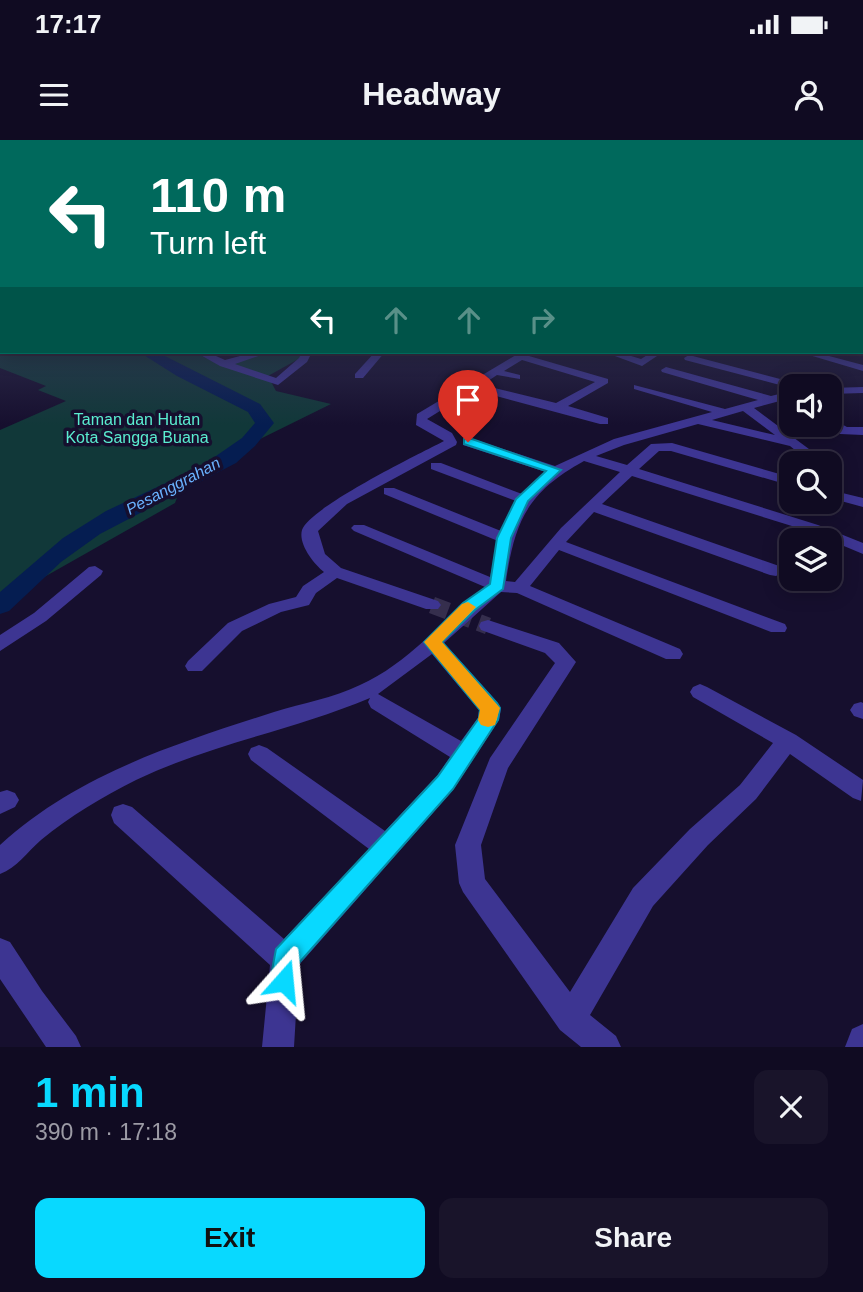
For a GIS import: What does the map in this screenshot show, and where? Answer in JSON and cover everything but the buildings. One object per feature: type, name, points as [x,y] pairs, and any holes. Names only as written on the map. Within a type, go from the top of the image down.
[{"type":"street","points":[[204,354],[278,383],[306,354]]},
{"type":"street","points":[[224,364],[258,354]]},
{"type":"street","points":[[359,376],[378,354]]},
{"type":"street","points":[[432,606],[322,565],[310,539],[310,530],[342,501],[451,442],[448,436],[421,422],[421,417],[524,354],[604,381],[560,406]]},
{"type":"street","points":[[615,354],[642,363],[655,354]]},
{"type":"street","points":[[811,354],[863,369]]},
{"type":"street","points":[[846,364],[861,354]]},
{"type":"street","points":[[689,358],[779,389]]},
{"type":"street","points":[[508,363],[545,372]]},
{"type":"street","points":[[666,370],[769,399]]},
{"type":"street","points":[[494,371],[516,377]]},
{"type":"street","points":[[470,385],[515,398],[560,406],[604,421]]},
{"type":"street","points":[[638,387],[726,413]]},
{"type":"street","points":[[842,393],[861,396]]},
{"type":"street","points":[[0,862],[23,838],[85,795],[155,759],[374,688],[432,642],[469,606],[497,586],[504,538],[523,499],[554,470],[619,442],[779,396]]},
{"type":"street","points":[[745,407],[805,451]]},
{"type":"street","points":[[697,420],[796,444]]},
{"type":"street","points":[[842,431],[863,430]]},
{"type":"street","points":[[468,442],[554,470]]},
{"type":"street","points":[[520,588],[626,469],[656,447],[666,446],[779,478]]},
{"type":"street","points":[[587,457],[813,528],[863,549]]},
{"type":"street","points":[[436,466],[523,499]]},
{"type":"street","points":[[388,491],[504,538]]},
{"type":"street","points":[[842,497],[863,503]]},
{"type":"street","points":[[592,506],[776,571]]},
{"type":"street","points":[[359,528],[497,586],[520,588],[673,654]]},
{"type":"street","points":[[557,544],[778,628]]},
{"type":"street","points":[[0,643],[40,617],[95,571]]},
{"type":"street","points":[[195,666],[235,627],[275,607],[303,601],[309,590],[335,572]]},
{"type":"street","points":[[488,626],[552,648],[566,662],[498,765],[468,845],[472,883],[571,1019],[605,1047]]},
{"type":"street","points":[[278,1047],[285,959],[445,783],[488,720],[490,708],[432,642]]},
{"type":"street","points":[[700,692],[788,741],[861,791]]},
{"type":"street","points":[[378,702],[464,754]]},
{"type":"street","points":[[571,1019],[643,897],[699,837],[748,792],[788,741]]},
{"type":"street","points":[[259,754],[388,848]]},
{"type":"street","points":[[123,815],[285,959]]},
{"type":"street","points":[[0,952],[31,1002],[65,1047]]},
{"type":"street","points":[[861,1047],[863,1040]]},
{"type":"green space","name":"Taman dan Hutan Kota Sangga Buana","points":[[0,354],[198,354],[216,363],[250,354],[307,354],[268,376],[276,391],[331,404],[240,449],[182,484],[175,503],[16,593],[0,605],[0,430],[66,401],[38,390],[46,386],[0,368]]},
{"type":"waterway","name":"Pesanggrahan","points":[[0,605],[71,543],[114,516],[207,472],[248,442],[265,423],[254,408],[150,354]]},
{"type":"tunnel","points":[[432,605],[488,626]]},
{"type":"slow traffic","points":[[468,607],[432,642],[490,708],[488,720]]},
{"type":"route","points":[[284,981],[285,959],[445,783],[488,720],[490,708],[432,642],[469,606],[497,586],[504,538],[523,499],[554,470],[468,442]]}]
